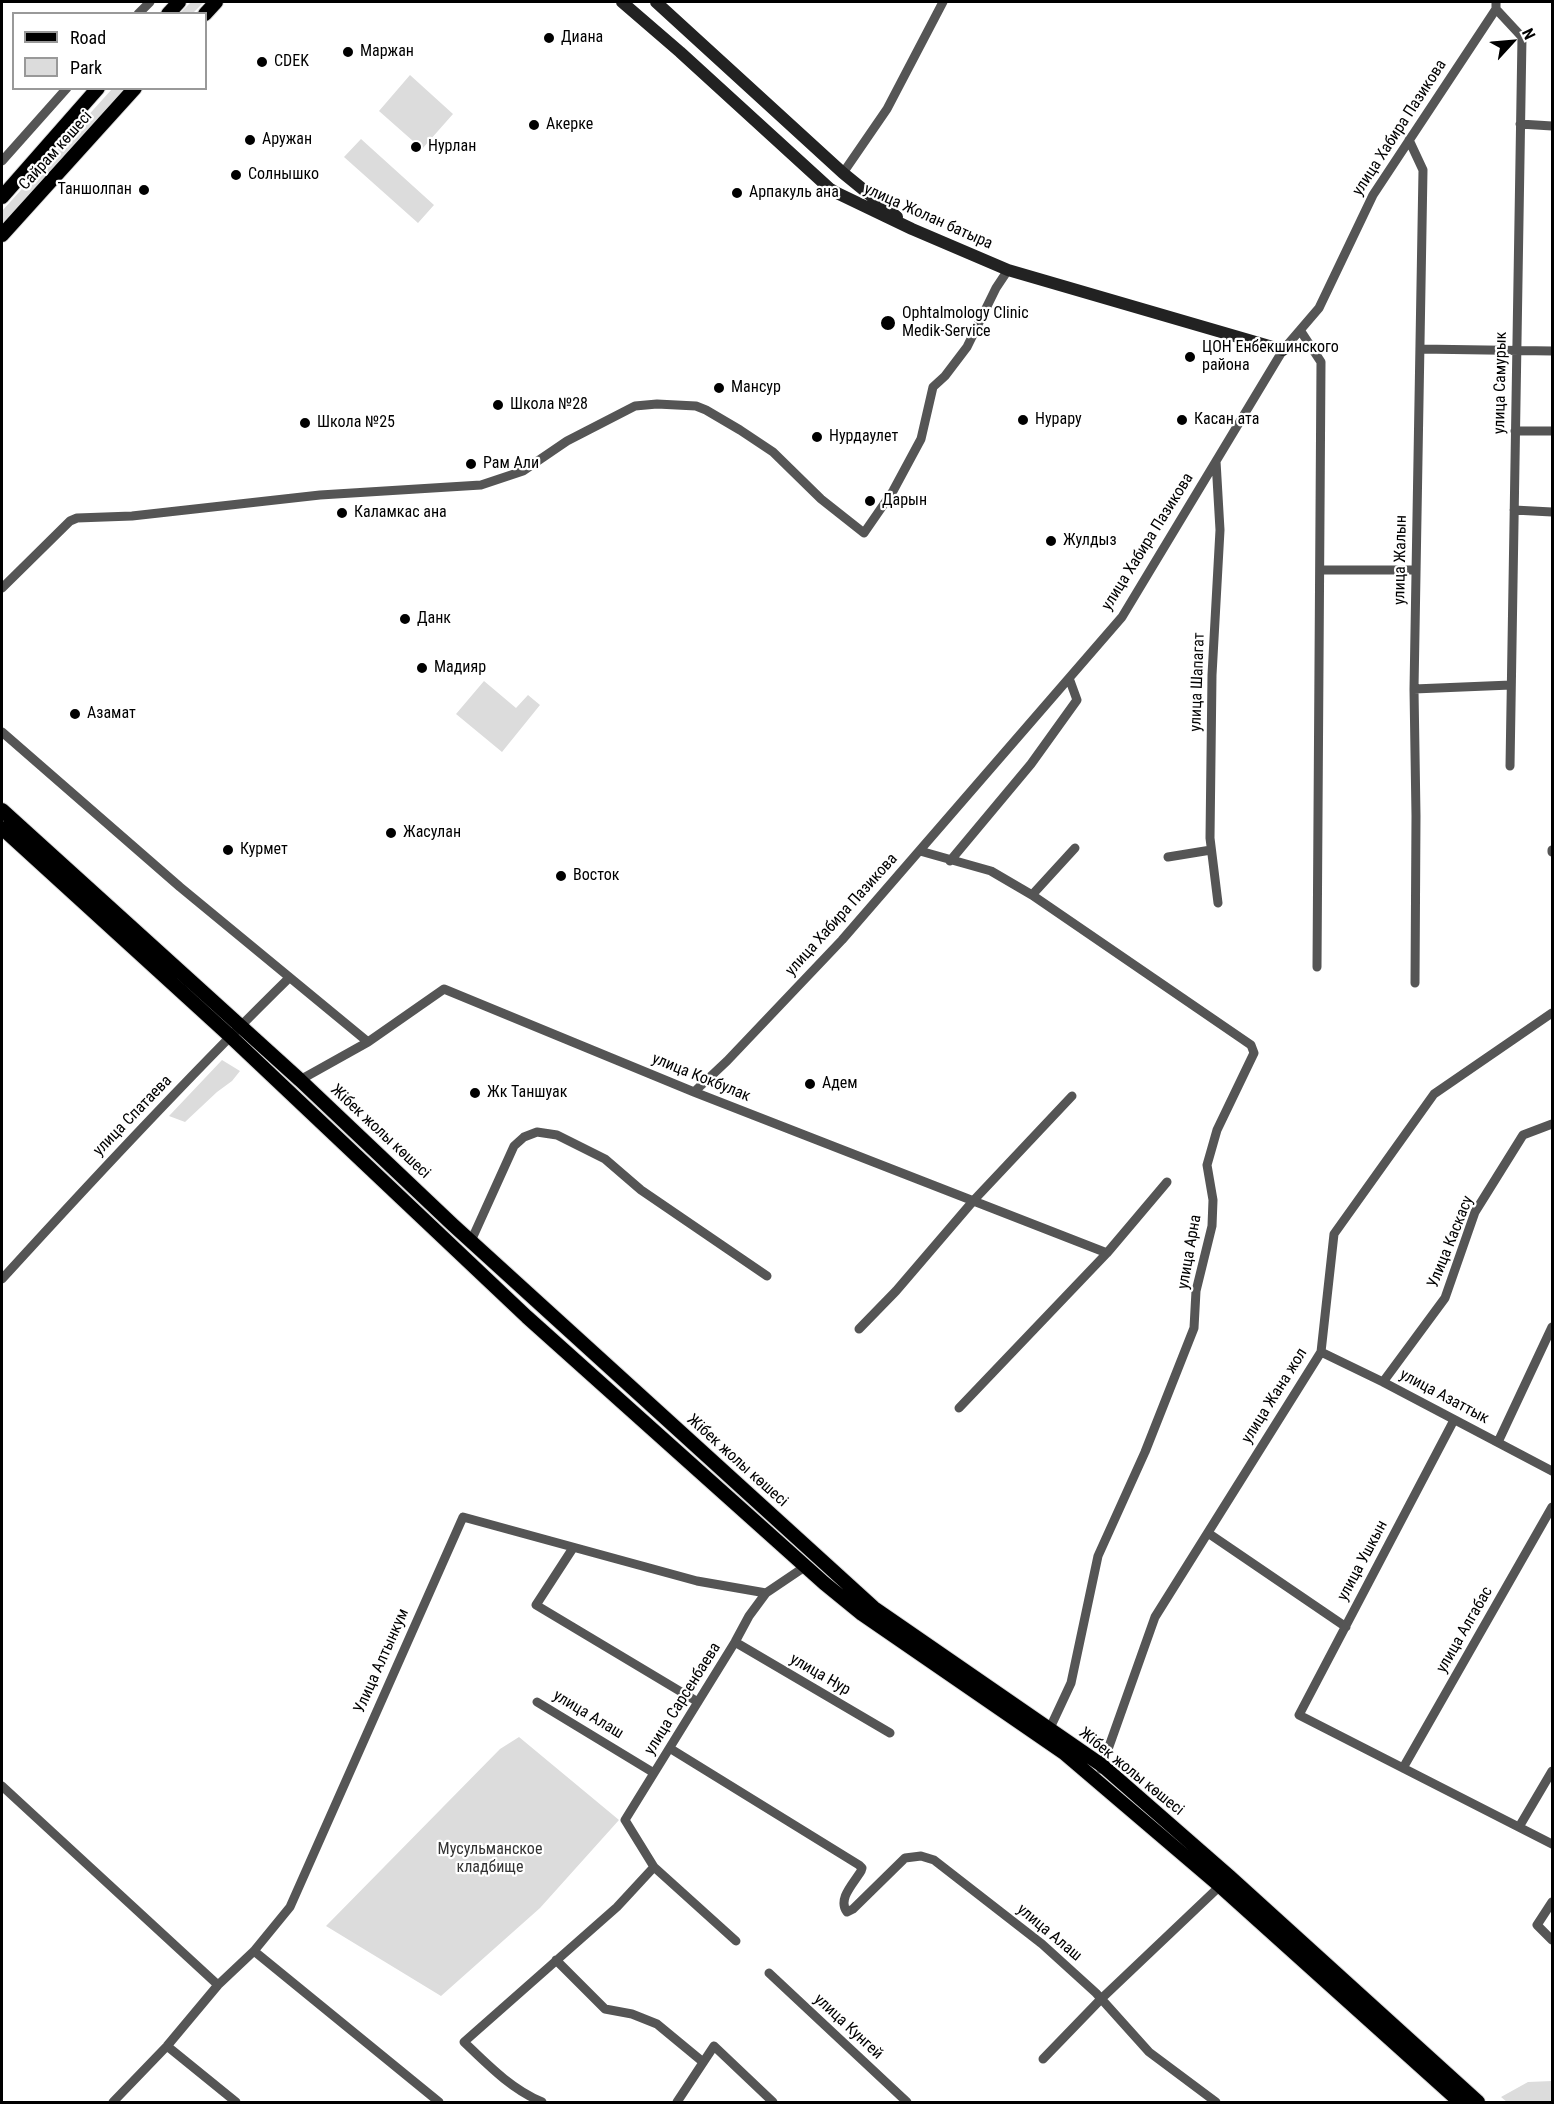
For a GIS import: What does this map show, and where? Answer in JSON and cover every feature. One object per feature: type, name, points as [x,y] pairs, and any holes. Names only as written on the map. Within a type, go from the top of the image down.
[{"type":"main road","name":"Сайрам көшесі","points":[[2,197],[96,90]]},
{"type":"main road","name":"Сайрам көшесі","points":[[2,235],[133,90]]},
{"type":"main road","name":"Жібек жолы көшесі","points":[[2,810],[235,1031],[527,1317],[806,1566],[862,1614],[1064,1752],[1220,1886],[1461,2103]]},
{"type":"main road","name":"Жібек жолы көшесі","points":[[2,828],[235,1031],[300,1080],[471,1240],[874,1608],[1103,1766],[1230,1877],[1478,2103]]},
{"type":"street","name":"улица Жолан батыра","points":[[622,2],[829,188],[912,229],[1008,270],[1283,350]]},
{"type":"street","points":[[656,2],[843,173],[912,229]]},
{"type":"street","points":[[843,173],[887,109],[944,2]]},
{"type":"street","name":"улица Самурык","points":[[1496,5],[1521,37],[1510,766]]},
{"type":"street","name":"улица Хабира Пазикова","points":[[694,1092],[727,1061],[842,940],[1122,617],[1283,350],[1319,308],[1372,195],[1496,5]]},
{"type":"street","points":[[2,161],[65,90]]},
{"type":"street","points":[[1520,124],[1552,126]]},
{"type":"street","name":"улица Жалын","points":[[1409,140],[1423,170],[1414,689],[1415,983]]},
{"type":"street","points":[[2,588],[70,521],[77,518],[132,516],[320,495],[481,485],[523,471],[567,441],[635,406],[657,404],[696,406],[740,430],[773,452],[820,499],[864,533],[893,491],[921,439],[933,387],[945,376],[967,347],[996,288],[1008,270]]},
{"type":"street","points":[[1300,330],[1321,362],[1317,967]]},
{"type":"street","points":[[1420,349],[1552,351]]},
{"type":"street","points":[[1515,431],[1552,431]]},
{"type":"street","name":"улица Шапагат","points":[[1216,460],[1220,530],[1212,675],[1211,850],[1218,903]]},
{"type":"street","points":[[1514,510],[1552,512]]},
{"type":"street","points":[[1320,570],[1416,570]]},
{"type":"street","points":[[950,861],[1031,764],[1077,700],[1069,678]]},
{"type":"street","points":[[1414,689],[1511,685]]},
{"type":"street","points":[[2,732],[180,887],[368,1042]]},
{"type":"street","points":[[1032,895],[1075,848]]},
{"type":"street","points":[[1168,857],[1211,850]]},
{"type":"street","name":"улица Арна","points":[[920,851],[991,871],[1032,895],[1251,1044],[1254,1053],[1217,1130],[1208,1165],[1213,1200],[1212,1226],[1196,1291],[1194,1328],[1145,1452],[1098,1556],[1071,1683],[1050,1728]]},
{"type":"street","name":"улица Спатаева","points":[[2,1279],[235,1031],[289,978]]},
{"type":"street","name":"улица Кокбулак","points":[[300,1080],[368,1042],[444,989],[694,1092],[1107,1253]]},
{"type":"street","name":"улица Жана жол","points":[[1095,1779],[1103,1766],[1155,1617],[1321,1352],[1334,1234],[1434,1094],[1552,1013]]},
{"type":"street","points":[[859,1329],[896,1291],[974,1200],[1072,1096]]},
{"type":"street","name":"Улица Каскасу","points":[[1383,1382],[1445,1298],[1475,1212],[1523,1135],[1552,1124]]},
{"type":"street","points":[[471,1240],[514,1146],[524,1137],[537,1132],[558,1135],[605,1159],[641,1190],[767,1276]]},
{"type":"street","points":[[959,1408],[1107,1253],[1167,1182]]},
{"type":"street","points":[[1498,1442],[1552,1328]]},
{"type":"street","name":"улица Азаттык","points":[[1321,1352],[1552,1471]]},
{"type":"street","name":"улица Ушкын","points":[[1403,1768],[1299,1715],[1454,1420]]},
{"type":"street","name":"улица Алгабас","points":[[1403,1768],[1552,1507]]},
{"type":"street","name":"Улица Алтынкум","points":[[113,2103],[218,1985],[254,1951],[290,1907],[462,1517],[697,1581],[766,1593]]},
{"type":"street","points":[[1208,1533],[1346,1627]]},
{"type":"street","points":[[573,1548],[536,1605],[698,1702]]},
{"type":"street","points":[[766,1593],[806,1566]]},
{"type":"street","name":"улица Сарсенбаева","points":[[654,1867],[625,1820],[671,1749],[749,1616],[766,1593]]},
{"type":"street","name":"улица Нур","points":[[735,1642],[890,1733]]},
{"type":"street","name":"улица Алаш","points":[[537,1702],[654,1773]]},
{"type":"street","name":"улица Алаш","points":[[671,1749],[859,1865],[862,1868],[861,1871],[843,1899],[843,1907],[847,1912],[853,1909],[905,1858],[921,1856],[934,1860],[1042,1944],[1101,1999],[1149,2052],[1216,2103]]},
{"type":"street","points":[[1403,1768],[1552,1844]]},
{"type":"street","points":[[1519,1827],[1552,1771]]},
{"type":"street","points":[[2,1786],[218,1985]]},
{"type":"street","points":[[542,2103],[527,2096],[495,2071],[465,2042],[617,1907],[654,1867],[736,1941]]},
{"type":"street","points":[[1043,2059],[1101,1999],[1220,1886]]},
{"type":"street","points":[[1552,1902],[1536,1925],[1552,1940]]},
{"type":"street","points":[[254,1951],[439,2103]]},
{"type":"street","points":[[556,1960],[605,2009],[632,2014],[657,2024],[703,2062]]},
{"type":"street","name":"улица Кунгей","points":[[769,1972],[907,2103]]},
{"type":"street","points":[[166,2046],[236,2103]]},
{"type":"street","points":[[677,2103],[714,2046],[773,2103]]},
{"type":"green space","points":[[191,2],[204,2],[194,12],[181,12]]},
{"type":"green space","points":[[410,75],[453,114],[422,149],[379,111]]},
{"type":"green space","points":[[111,90],[124,90],[2,224],[2,211]]},
{"type":"green space","points":[[361,139],[434,205],[418,223],[344,157]]},
{"type":"green space","points":[[484,681],[516,708],[528,695],[540,705],[502,752],[456,714]]},
{"type":"green space","points":[[222,1060],[240,1071],[232,1081],[185,1122],[169,1116]]},
{"type":"green space","name":"Мусульманское кладбище","points":[[519,1737],[619,1820],[540,1908],[441,1996],[326,1926],[500,1749]]},
{"type":"green space","points":[[1552,2081],[1552,2102],[1507,2102],[1501,2097],[1528,2082]]},
{"type":"place","name":"Диана","points":[[549,38]]},
{"type":"place","name":"Маржан","points":[[348,52]]},
{"type":"place","name":"CDEK","points":[[262,62]]},
{"type":"place","name":"Акерке","points":[[534,125]]},
{"type":"place","name":"Аружан","points":[[250,140]]},
{"type":"place","name":"Нурлан","points":[[416,147]]},
{"type":"place","name":"Солнышко","points":[[236,175]]},
{"type":"place","name":"Таншолпан","points":[[144,190]]},
{"type":"place","name":"Арпакуль ана","points":[[737,193]]},
{"type":"place","name":"Ophtalmology Clinic Medik-Service","points":[[888,323]]},
{"type":"place","name":"ЦОН Енбекшинского района","points":[[1190,357]]},
{"type":"place","name":"Мансур","points":[[719,388]]},
{"type":"place","name":"Школа №28","points":[[498,405]]},
{"type":"place","name":"Нурару","points":[[1023,420]]},
{"type":"place","name":"Касан ата","points":[[1182,420]]},
{"type":"place","name":"Школа №25","points":[[305,423]]},
{"type":"place","name":"Нурдаулет","points":[[817,437]]},
{"type":"place","name":"Рам Али","points":[[471,464]]},
{"type":"place","name":"Дарын","points":[[870,501]]},
{"type":"place","name":"Каламкас ана","points":[[342,513]]},
{"type":"place","name":"Жулдыз","points":[[1051,541]]},
{"type":"place","name":"Данк","points":[[405,619]]},
{"type":"place","name":"Мадияр","points":[[422,668]]},
{"type":"place","name":"Азамат","points":[[75,714]]},
{"type":"place","name":"Жасулан","points":[[391,833]]},
{"type":"place","name":"Курмет","points":[[228,850]]},
{"type":"place","name":"Восток","points":[[561,876]]},
{"type":"place","name":"Адем","points":[[810,1084]]},
{"type":"place","name":"Жк Таншуак","points":[[475,1093]]}]
